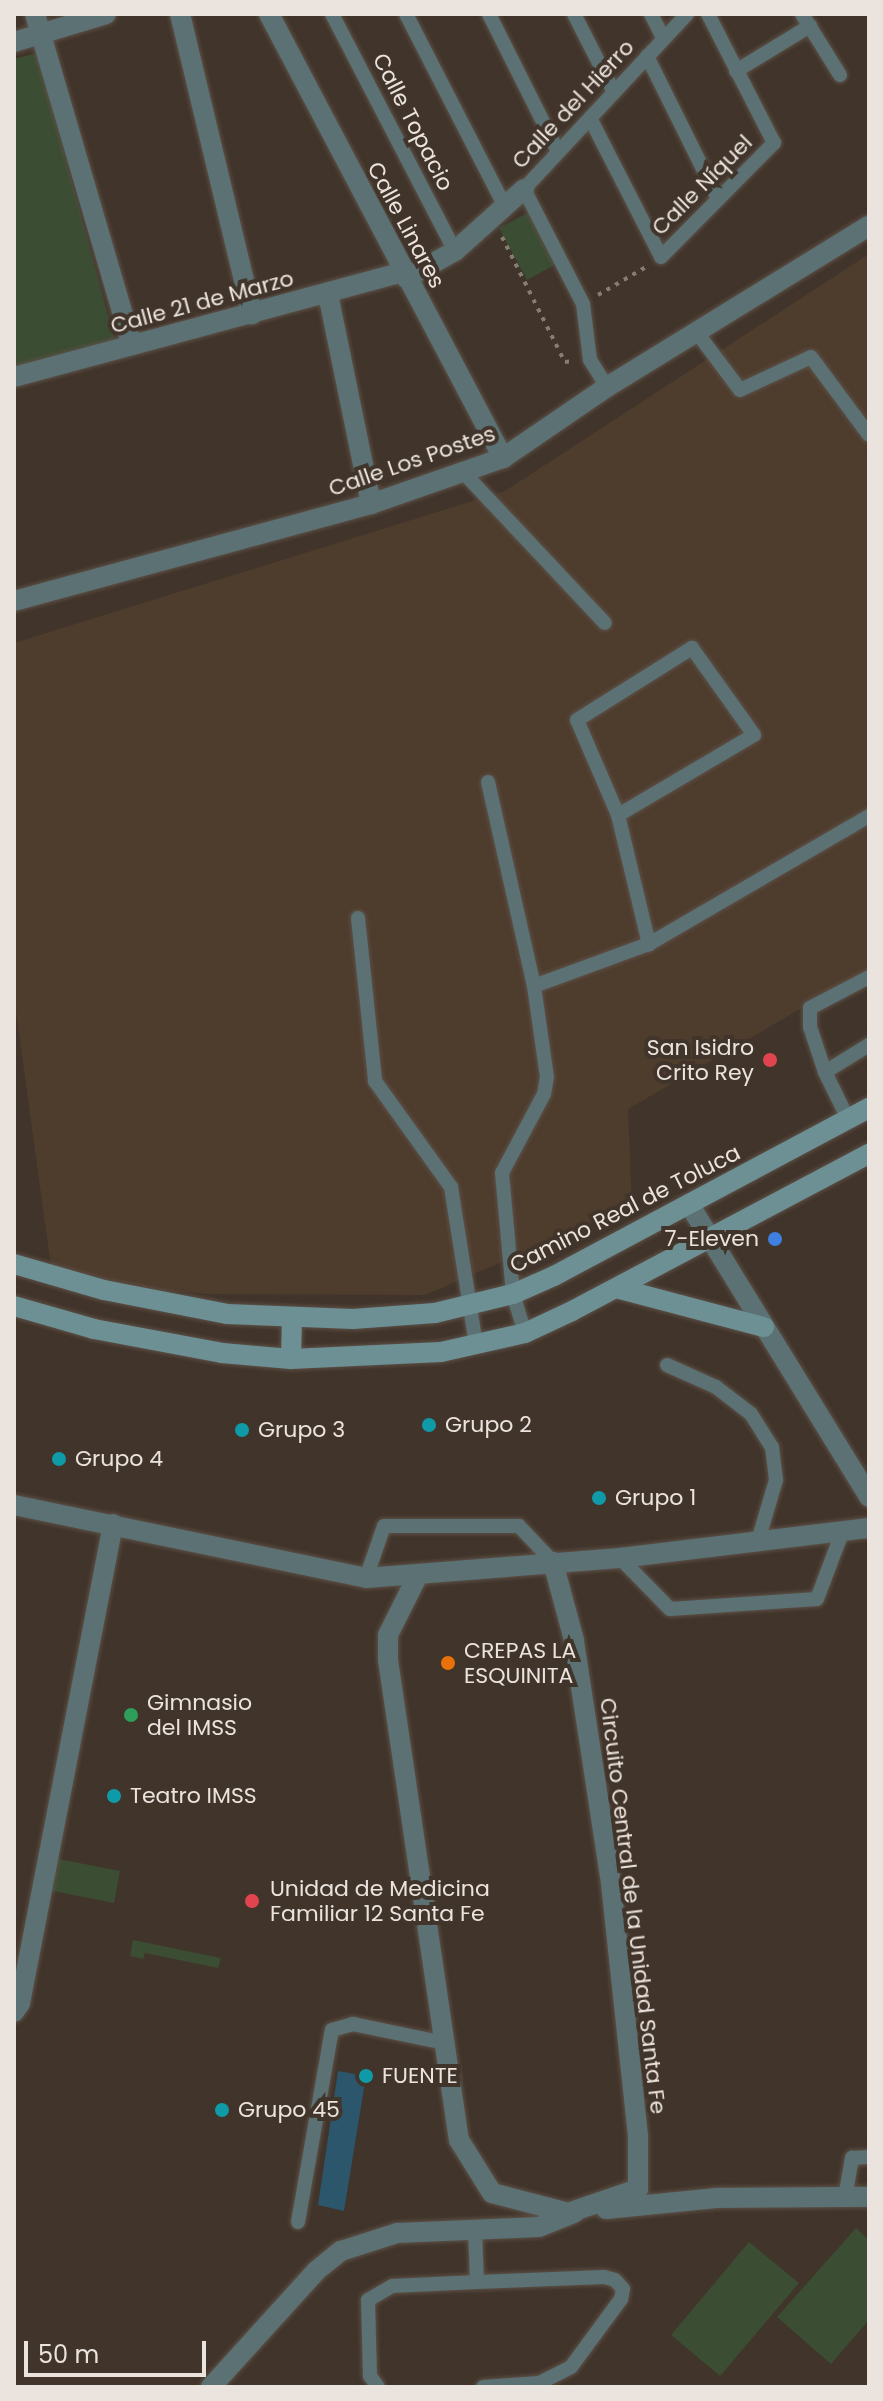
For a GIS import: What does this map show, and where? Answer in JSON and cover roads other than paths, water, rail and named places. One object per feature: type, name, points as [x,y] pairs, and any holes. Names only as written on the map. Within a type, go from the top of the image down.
[{"type":"main road","name":"Camino Real de Toluca","points":[[14,1264],[165,1303],[292,1319],[435,1313],[513,1294],[869,1108]]},
{"type":"main road","points":[[14,1306],[157,1342],[291,1359],[441,1352],[525,1333],[620,1289],[869,1154]]},
{"type":"main road","points":[[620,1289],[764,1327]]},
{"type":"main road","points":[[291,1359],[292,1319]]},
{"type":"street","points":[[35,14],[132,345]]},
{"type":"street","points":[[14,42],[106,14]]},
{"type":"street","points":[[180,14],[252,314]]},
{"type":"street","name":"Calle Linares","points":[[269,14],[503,458]]},
{"type":"street","name":"Calle 21 de Marzo","points":[[14,377],[404,275],[455,251],[524,189]]},
{"type":"street","name":"Calle Los Postes","points":[[14,601],[371,504],[503,458],[607,387],[698,334],[869,226]]},
{"type":"street","points":[[328,294],[371,504]]},
{"type":"street","points":[[689,1204],[714,1238],[764,1327],[869,1497]]},
{"type":"street","points":[[14,1505],[366,1578],[417,1577],[620,1558],[757,1544],[869,1528]]},
{"type":"street","points":[[14,2012],[20,2003],[113,1524]]},
{"type":"street","name":"Circuito Central de la Unidad Santa Fe","points":[[553,1562],[574,1640],[611,1883],[638,2136],[638,2189],[568,2213]]},
{"type":"street","points":[[417,1577],[388,1635],[388,1660],[459,2140],[492,2193],[568,2213]]},
{"type":"street","points":[[211,2387],[316,2271],[341,2251],[397,2233],[539,2227],[568,2213],[716,2198],[869,2197]]},
{"type":"lane","name":"Calle Topacio","points":[[332,14],[455,251]]},
{"type":"lane","points":[[406,14],[498,211]]},
{"type":"lane","points":[[489,14],[558,152]]},
{"type":"lane","points":[[574,14],[614,92]]},
{"type":"lane","points":[[651,14],[664,39]]},
{"type":"lane","name":"Calle del Hierro","points":[[524,189],[687,14]]},
{"type":"lane","points":[[708,14],[736,71],[806,20],[840,75]]},
{"type":"lane","points":[[647,56],[718,199]]},
{"type":"lane","name":"Calle Níquel","points":[[590,118],[661,257],[774,143],[736,71]]},
{"type":"lane","points":[[524,189],[583,304],[590,360],[607,387]]},
{"type":"lane","points":[[698,334],[740,390],[811,357],[869,435]]},
{"type":"lane","points":[[463,472],[605,623]]},
{"type":"lane","points":[[618,815],[754,735],[692,648],[577,720],[618,815],[649,944]]},
{"type":"lane","points":[[488,782],[534,986],[547,1077],[544,1094],[502,1173],[513,1294],[525,1333]]},
{"type":"lane","points":[[534,986],[649,944],[869,816]]},
{"type":"lane","points":[[358,918],[375,1081],[451,1187],[476,1344]]},
{"type":"lane","points":[[848,1119],[825,1072],[810,1027],[810,1008],[869,977]]},
{"type":"lane","points":[[825,1072],[869,1045]]},
{"type":"lane","points":[[667,1365],[716,1387],[751,1414],[772,1447],[776,1480],[757,1544]]},
{"type":"lane","points":[[366,1578],[384,1526],[519,1526],[553,1562]]},
{"type":"lane","points":[[620,1558],[670,1609],[817,1599],[842,1533]]},
{"type":"lane","points":[[298,2222],[332,2030],[353,2024],[445,2043]]},
{"type":"lane","points":[[845,2198],[852,2158],[869,2157]]},
{"type":"lane","points":[[475,2230],[477,2282]]},
{"type":"lane","points":[[378,2387],[370,2376],[368,2300],[392,2286],[604,2277],[623,2289],[621,2299],[571,2367],[539,2383],[483,2387]]},
{"type":"water","points":[[338,2071],[366,2076],[344,2211],[318,2205]]},
{"type":"place","name":"San Isidro Crito Rey","points":[[770,1060]]},
{"type":"place","name":"7-Eleven","points":[[775,1239]]},
{"type":"place","name":"Grupo 2","points":[[429,1425]]},
{"type":"place","name":"Grupo 3","points":[[242,1430]]},
{"type":"place","name":"Grupo 4","points":[[59,1459]]},
{"type":"place","name":"Grupo 1","points":[[599,1498]]},
{"type":"place","name":"CREPAS LA ESQUINITA","points":[[448,1663]]},
{"type":"place","name":"Gimnasio del IMSS","points":[[131,1715]]},
{"type":"place","name":"Teatro IMSS","points":[[114,1796]]},
{"type":"place","name":"Unidad de Medicina Familiar 12 Santa Fe","points":[[252,1901]]},
{"type":"place","name":"FUENTE","points":[[366,2076]]},
{"type":"place","name":"Grupo 45","points":[[222,2110]]}]
